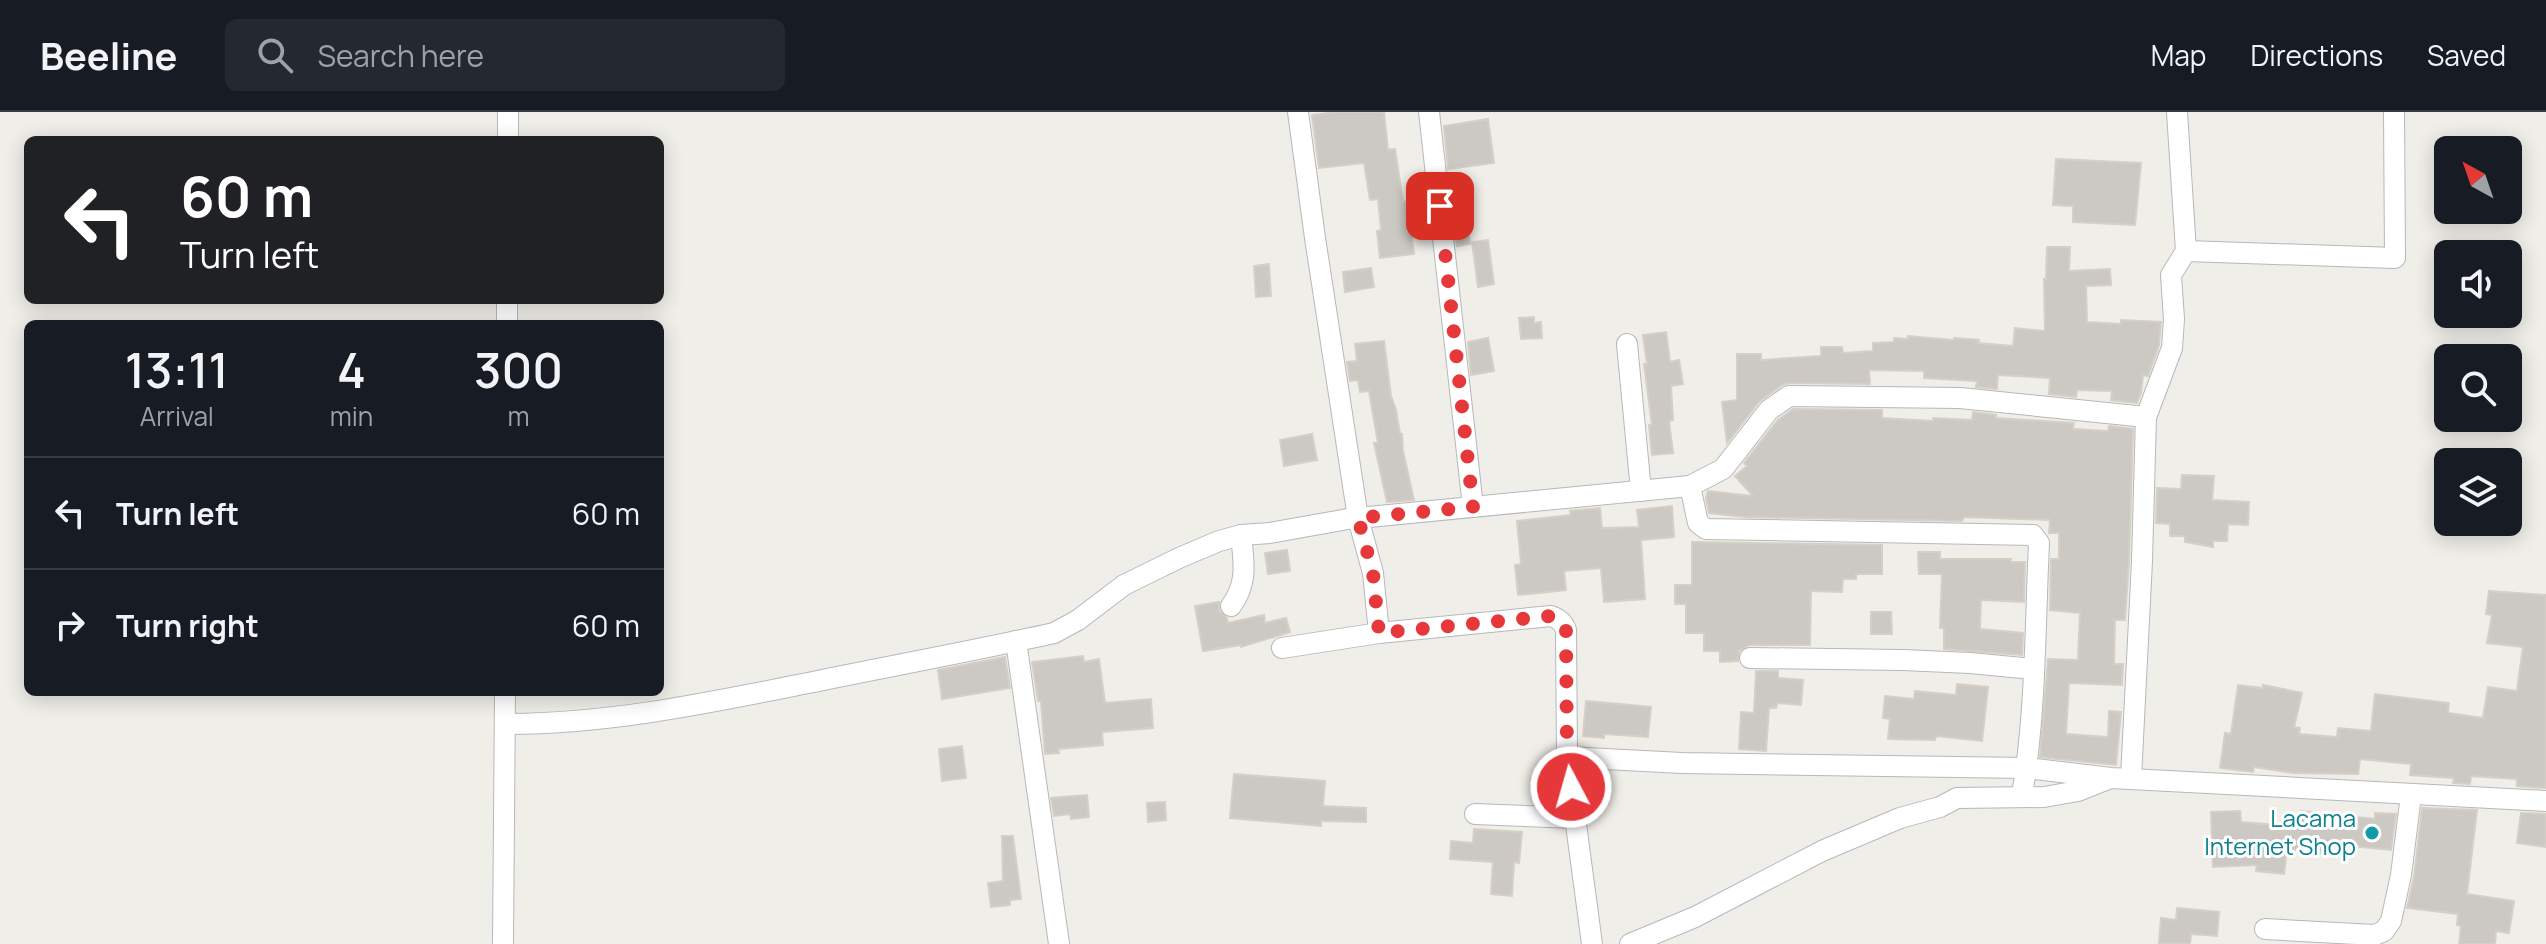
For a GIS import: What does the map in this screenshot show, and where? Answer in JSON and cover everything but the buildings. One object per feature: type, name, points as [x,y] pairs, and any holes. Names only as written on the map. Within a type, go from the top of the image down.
[{"type":"street","points":[[508,112],[508,136]]},
{"type":"street","points":[[1298,112],[1358,518],[1373,573],[1379,633]]},
{"type":"street","points":[[1429,112],[1473,507]]},
{"type":"street","points":[[2121,778],[2142,561],[2146,417],[2172,348],[2171,275],[2186,251],[2177,112]]},
{"type":"street","points":[[2186,251],[2395,258],[2394,112]]},
{"type":"street","points":[[1627,344],[1641,491]]},
{"type":"street","points":[[505,724],[545,724],[715,702],[1054,633],[1078,620],[1124,585],[1192,553],[1241,535],[1358,518],[1690,486],[1723,469],[1769,410],[1789,396],[1960,398],[2146,417]]},
{"type":"street","points":[[1690,486],[1698,523],[1706,529],[2033,535],[2039,543],[2027,768],[2022,795]]},
{"type":"street","points":[[1231,606],[1240,595],[1245,578],[1241,535]]},
{"type":"street","points":[[1282,648],[1379,633],[1551,616],[1563,623],[1566,630],[1567,757],[1592,944]]},
{"type":"street","points":[[1016,641],[1059,944]]},
{"type":"street","points":[[1750,658],[1903,660],[2033,669]]},
{"type":"street","points":[[503,944],[505,696]]},
{"type":"street","points":[[1567,757],[1682,763],[2027,768],[2121,778],[2546,801]]},
{"type":"street","points":[[1630,944],[1695,917],[1822,851],[1957,798],[2044,797],[2121,778]]},
{"type":"street","points":[[2265,929],[2375,935],[2384,931],[2391,921],[2401,875],[2411,795]]},
{"type":"street","points":[[1475,814],[1575,818]]},
{"type":"place","name":"Lacama Internet Shop","points":[[2372,833]]},
{"type":"route","points":[[1440,206],[1473,507],[1358,518],[1373,573],[1379,633],[1551,616],[1563,623],[1566,630],[1567,757],[1571,787]]}]
